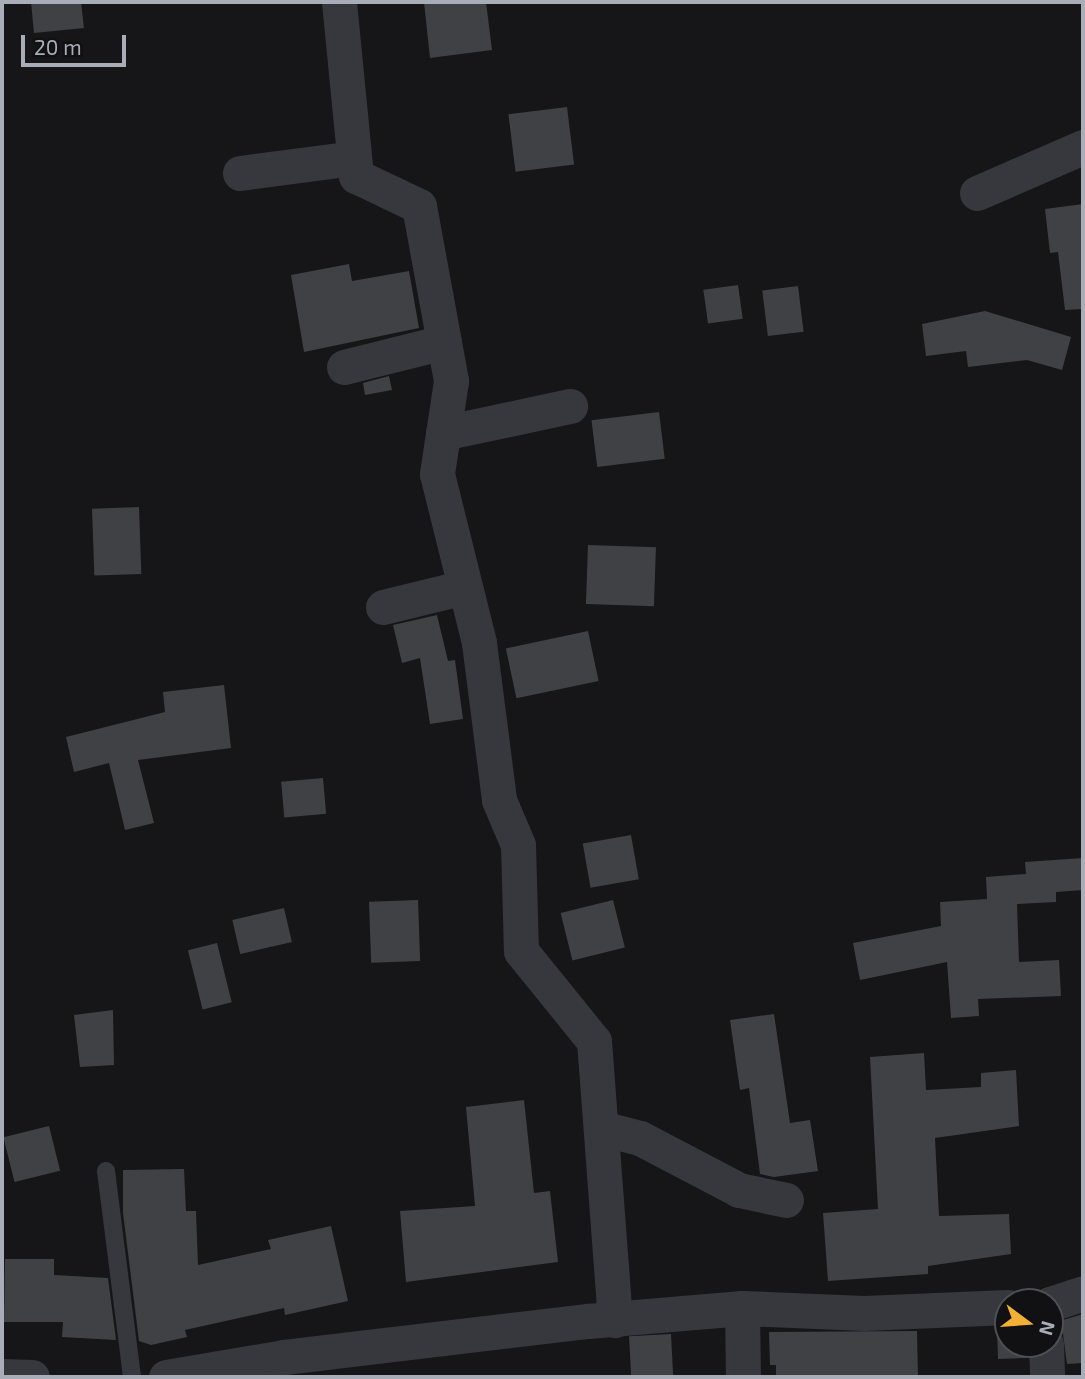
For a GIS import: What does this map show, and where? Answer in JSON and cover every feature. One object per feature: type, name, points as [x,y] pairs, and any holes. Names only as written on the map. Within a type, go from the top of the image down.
[{"type":"street","points":[[339,2],[356,176],[419,206],[451,381],[437,474],[479,643],[499,800],[519,845],[520,951],[594,1041],[615,1320]]},
{"type":"street","points":[[976,193],[1083,147]]},
{"type":"street","points":[[240,173],[354,158]]},
{"type":"street","points":[[344,367],[444,342]]},
{"type":"street","points":[[443,433],[570,406]]},
{"type":"street","points":[[383,607],[465,587]]},
{"type":"street","points":[[601,1128],[640,1138],[739,1190],[786,1200]]},
{"type":"street","points":[[1064,1299],[1083,1293]]},
{"type":"street","points":[[741,1308],[743,1377]]},
{"type":"street","points":[[166,1377],[308,1366],[615,1320],[741,1308],[864,1313],[994,1308]]},
{"type":"street","points":[[1046,1358],[1047,1377]]},
{"type":"street","points":[[2,1376],[32,1377]]},
{"type":"lane","points":[[106,1171],[132,1377]]},
{"type":"building","points":[[31,2],[81,2],[84,28],[34,33]]},
{"type":"building","points":[[424,2],[486,2],[492,50],[430,58]]},
{"type":"building","points":[[567,107],[574,165],[516,172],[508,114]]},
{"type":"building","points":[[1083,204],[1083,309],[1065,310],[1058,252],[1050,253],[1045,209]]},
{"type":"building","points":[[349,264],[352,281],[409,271],[419,328],[304,352],[291,275]]},
{"type":"building","points":[[738,285],[743,319],[708,324],[703,290]]},
{"type":"building","points":[[798,286],[804,332],[768,336],[762,290]]},
{"type":"building","points":[[985,311],[1071,337],[1062,370],[1027,360],[968,367],[966,351],[926,356],[922,324]]},
{"type":"building","points":[[389,376],[392,390],[365,395],[363,383]]},
{"type":"building","points":[[659,412],[665,459],[597,467],[592,420]]},
{"type":"building","points":[[139,507],[141,574],[94,576],[92,509]]},
{"type":"building","points":[[588,545],[656,547],[654,606],[586,604]]},
{"type":"building","points":[[437,615],[448,661],[455,660],[463,719],[430,724],[420,658],[402,663],[393,625]]},
{"type":"building","points":[[588,631],[599,681],[516,698],[506,648]]},
{"type":"building","points":[[224,685],[231,748],[138,760],[154,823],[125,830],[109,763],[74,772],[66,737],[165,712],[163,692]]},
{"type":"building","points":[[323,778],[326,814],[284,818],[281,782]]},
{"type":"building","points":[[631,835],[639,879],[591,888],[583,844]]},
{"type":"building","points":[[1083,858],[1083,890],[1056,892],[1056,902],[1017,904],[1019,962],[1059,960],[1061,996],[978,999],[979,1016],[951,1018],[947,962],[860,980],[853,943],[941,926],[940,902],[987,899],[986,877],[1026,874],[1025,862]]},
{"type":"building","points":[[418,900],[420,961],[371,963],[369,902]]},
{"type":"building","points":[[613,900],[625,948],[572,961],[561,913]]},
{"type":"building","points":[[284,908],[292,942],[240,954],[232,920]]},
{"type":"building","points":[[217,943],[232,1002],[203,1009],[188,950]]},
{"type":"building","points":[[113,1010],[114,1065],[80,1067],[74,1015]]},
{"type":"building","points":[[774,1014],[790,1123],[810,1120],[818,1171],[774,1177],[760,1174],[749,1088],[740,1090],[730,1020]]},
{"type":"building","points":[[924,1053],[926,1090],[981,1087],[981,1073],[1016,1070],[1019,1126],[935,1138],[939,1216],[1009,1214],[1011,1254],[928,1266],[928,1274],[828,1281],[823,1213],[878,1209],[870,1057]]},
{"type":"building","points":[[524,1100],[534,1193],[550,1191],[558,1262],[406,1282],[400,1211],[475,1206],[466,1107]]},
{"type":"building","points":[[49,1126],[60,1171],[15,1182],[3,1137]]},
{"type":"building","points":[[184,1169],[186,1211],[196,1211],[198,1265],[271,1249],[268,1240],[331,1226],[348,1301],[285,1315],[284,1308],[185,1330],[187,1337],[151,1345],[139,1341],[123,1213],[123,1170]]},
{"type":"building","points":[[5,1259],[54,1259],[54,1275],[108,1278],[116,1340],[62,1337],[63,1322],[4,1322]]},
{"type":"building","points":[[1083,1314],[1083,1363],[1067,1364],[1064,1320]]},
{"type":"building","points":[[917,1331],[918,1377],[776,1377],[776,1365],[770,1365],[769,1332]]},
{"type":"building","points":[[671,1334],[673,1376],[631,1377],[629,1336]]}]
